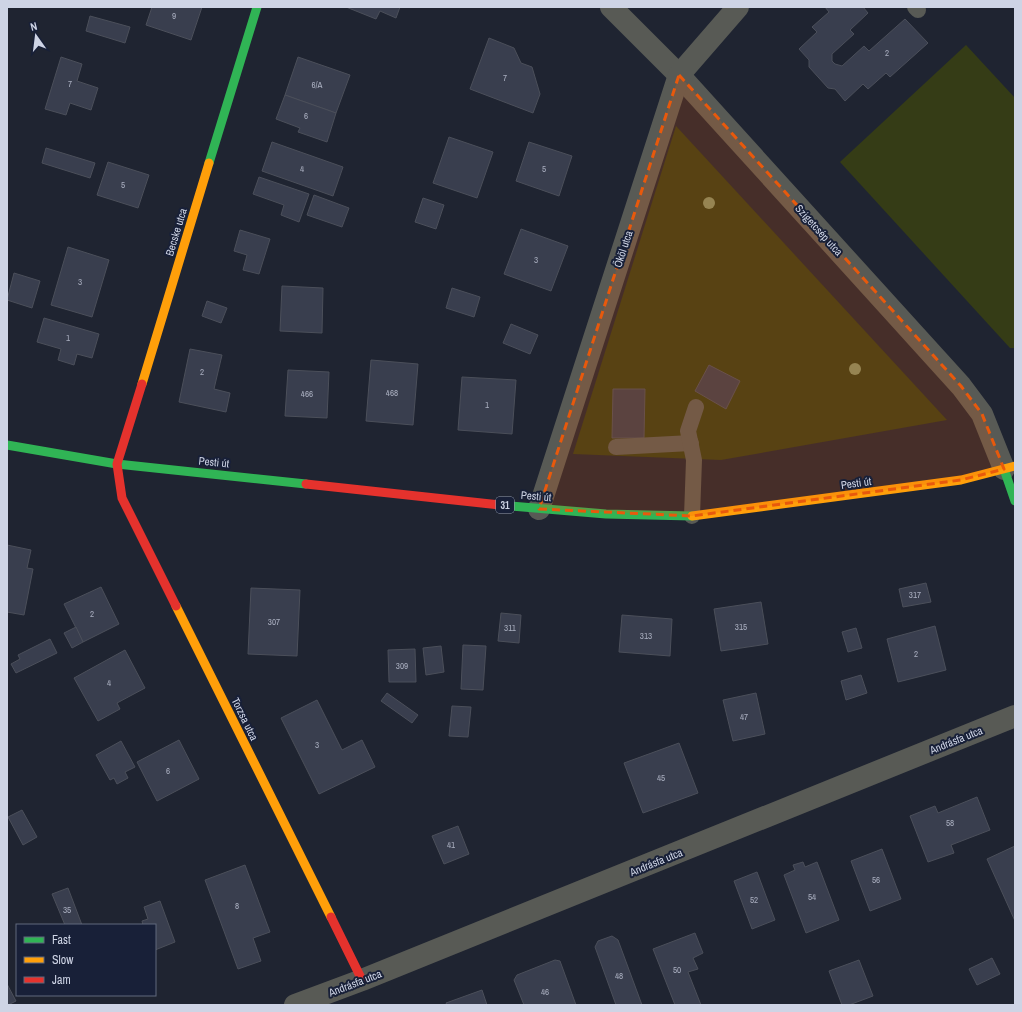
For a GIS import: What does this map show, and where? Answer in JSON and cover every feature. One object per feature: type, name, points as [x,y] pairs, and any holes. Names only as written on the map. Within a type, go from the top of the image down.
[{"type":"street","name":"Becske utca","points":[[117,464],[257,7]]},
{"type":"street","name":"Szigetcsép utca","points":[[611,7],[679,75],[961,386],[982,414],[1009,468]]},
{"type":"street","name":"Ököl utca","points":[[539,509],[679,75],[738,7]]},
{"type":"street","name":"Pesti út","points":[[7,445],[117,464],[539,509],[606,514],[692,516],[961,480],[1009,468]]},
{"type":"street","name":"Torzsa utca","points":[[117,464],[122,498],[362,980]]},
{"type":"street","points":[[1009,468],[1015,501]]},
{"type":"street","name":"Andrásfa utca","points":[[296,1005],[362,980],[1015,716]]},
{"type":"lane","points":[[692,516],[694,460],[688,431],[696,407]]},
{"type":"lane","points":[[616,447],[691,443]]},
{"type":"highlighted area","points":[[679,75],[961,386],[982,414],[1004,469],[961,480],[692,516],[539,509]]},
{"type":"green space","points":[[966,45],[1015,98],[1015,348],[1010,348],[840,162]]},
{"type":"green space","points":[[676,126],[947,420],[721,460],[573,454]]},
{"type":"building","points":[[152,7],[202,7],[191,40],[146,25]]},
{"type":"building","points":[[346,7],[400,7],[396,18],[380,11],[376,19]]},
{"type":"building","points":[[825,7],[863,7],[868,13],[850,30],[854,34],[832,54],[832,61],[835,64],[842,66],[864,46],[869,51],[905,19],[928,43],[890,77],[886,73],[868,89],[863,84],[845,101],[835,89],[828,88],[809,67],[809,60],[799,49],[817,32],[812,27],[829,12]]},
{"type":"building","points":[[90,16],[130,27],[125,43],[86,31]]},
{"type":"building","points":[[489,38],[514,48],[521,63],[532,67],[540,94],[533,113],[470,89]]},
{"type":"building","points":[[61,57],[82,64],[77,81],[98,88],[91,110],[70,103],[66,115],[45,109]]},
{"type":"building","points":[[298,57],[350,75],[336,113],[285,95]]},
{"type":"building","points":[[285,95],[336,113],[327,142],[298,132],[300,128],[276,119]]},
{"type":"building","points":[[449,137],[493,152],[477,198],[433,183]]},
{"type":"building","points":[[272,142],[343,167],[333,196],[262,171]]},
{"type":"building","points":[[529,142],[572,156],[559,196],[516,181]]},
{"type":"building","points":[[46,148],[95,163],[90,178],[42,163]]},
{"type":"building","points":[[108,162],[149,175],[138,208],[97,195]]},
{"type":"building","points":[[259,177],[309,194],[299,222],[281,215],[284,205],[253,194]]},
{"type":"building","points":[[314,195],[349,208],[342,227],[307,215]]},
{"type":"building","points":[[423,198],[444,205],[436,229],[415,222]]},
{"type":"building","points":[[521,229],[568,246],[551,291],[504,274]]},
{"type":"building","points":[[240,230],[270,239],[259,274],[243,270],[247,255],[234,251]]},
{"type":"building","points":[[68,247],[109,260],[92,317],[51,305]]},
{"type":"building","points":[[14,273],[40,281],[32,308],[7,300]]},
{"type":"building","points":[[282,286],[323,288],[322,333],[280,331]]},
{"type":"building","points":[[452,288],[480,297],[474,317],[446,308]]},
{"type":"building","points":[[207,301],[227,308],[221,323],[202,316]]},
{"type":"building","points":[[44,318],[99,334],[92,358],[77,354],[74,365],[58,360],[61,349],[37,342]]},
{"type":"building","points":[[511,324],[538,335],[530,354],[503,343]]},
{"type":"building","points":[[190,349],[222,355],[214,389],[230,393],[226,412],[179,402]]},
{"type":"building","points":[[371,360],[418,364],[413,425],[366,421]]},
{"type":"building","points":[[709,365],[740,381],[726,409],[695,391]]},
{"type":"building","points":[[288,370],[329,372],[327,418],[285,416]]},
{"type":"building","points":[[462,377],[516,380],[512,434],[458,430]]},
{"type":"building","points":[[613,389],[645,389],[644,438],[612,438]]},
{"type":"building","points":[[7,545],[31,550],[27,568],[33,569],[24,615],[7,612]]},
{"type":"building","points":[[926,583],[931,602],[903,607],[899,589]]},
{"type":"building","points":[[101,587],[119,624],[83,642],[64,604]]},
{"type":"building","points":[[251,588],[300,590],[297,656],[248,654]]},
{"type":"building","points":[[761,602],[768,644],[721,651],[714,609]]},
{"type":"building","points":[[501,613],[521,615],[519,643],[498,641]]},
{"type":"building","points":[[622,615],[672,619],[670,656],[619,652]]},
{"type":"building","points":[[935,626],[946,670],[898,682],[887,639]]},
{"type":"building","points":[[76,627],[83,642],[72,648],[64,633]]},
{"type":"building","points":[[856,628],[862,648],[848,652],[842,632]]},
{"type":"building","points":[[50,639],[57,653],[16,673],[11,664],[20,659],[18,655]]},
{"type":"building","points":[[463,645],[486,646],[483,690],[461,689]]},
{"type":"building","points":[[441,646],[444,672],[426,675],[423,648]]},
{"type":"building","points":[[415,649],[416,682],[389,682],[388,650]]},
{"type":"building","points":[[125,650],[145,688],[117,703],[120,709],[98,721],[74,678]]},
{"type":"building","points":[[861,675],[867,693],[846,700],[841,681]]},
{"type":"building","points":[[387,693],[418,715],[412,723],[381,701]]},
{"type":"building","points":[[756,693],[765,734],[733,741],[723,700]]},
{"type":"building","points":[[317,700],[342,750],[362,740],[375,767],[319,794],[281,718]]},
{"type":"building","points":[[452,706],[471,707],[468,737],[449,736]]},
{"type":"building","points":[[179,740],[199,779],[157,801],[137,762]]},
{"type":"building","points":[[121,741],[135,767],[125,772],[128,778],[117,784],[114,778],[110,780],[96,755]]},
{"type":"building","points":[[679,743],[698,793],[643,813],[624,763]]},
{"type":"building","points":[[977,797],[990,830],[951,845],[954,853],[928,862],[910,816],[935,806],[938,813]]},
{"type":"building","points":[[22,810],[37,837],[23,845],[8,817]]},
{"type":"building","points":[[458,826],[469,854],[444,864],[432,836]]},
{"type":"building","points":[[1015,846],[1015,921],[987,859]]},
{"type":"building","points":[[882,849],[901,899],[870,911],[851,861]]},
{"type":"building","points":[[803,862],[805,867],[817,862],[839,920],[806,933],[784,875],[795,870],[793,865]]},
{"type":"building","points":[[245,865],[270,932],[253,938],[261,961],[238,969],[205,880]]},
{"type":"building","points":[[757,872],[775,920],[752,929],[734,881]]},
{"type":"building","points":[[68,888],[82,924],[65,924],[52,894]]},
{"type":"building","points":[[160,901],[175,942],[156,950],[156,924],[143,924],[142,921],[148,919],[144,907]]},
{"type":"building","points":[[695,933],[703,953],[693,958],[698,969],[688,972],[701,1005],[675,1005],[653,949]]},
{"type":"building","points":[[612,936],[618,940],[642,1005],[616,1005],[595,947],[598,941]]},
{"type":"building","points":[[992,958],[1000,974],[977,985],[969,969]]},
{"type":"building","points":[[555,960],[560,961],[576,1005],[524,1005],[514,980],[517,975]]},
{"type":"building","points":[[859,960],[873,996],[849,1005],[842,1005],[829,971]]},
{"type":"building","points":[[7,984],[16,1001],[8,1005],[7,1005]]},
{"type":"building","points":[[482,990],[487,1005],[447,1005],[446,1003]]},
{"type":"traffic: fast","points":[[209,163],[257,7]]},
{"type":"traffic: fast","points":[[7,445],[117,464],[306,484]]},
{"type":"traffic: fast","points":[[1004,469],[1015,501]]},
{"type":"traffic: fast","points":[[500,505],[606,514],[692,516]]},
{"type":"traffic: slow","points":[[142,384],[209,163]]},
{"type":"traffic: slow","points":[[692,516],[961,480],[1015,466]]},
{"type":"traffic: slow","points":[[176,606],[331,917]]},
{"type":"traffic: jam","points":[[142,384],[117,464],[122,498],[176,606]]},
{"type":"traffic: jam","points":[[306,484],[500,505]]},
{"type":"traffic: jam","points":[[331,917],[362,980]]}]
